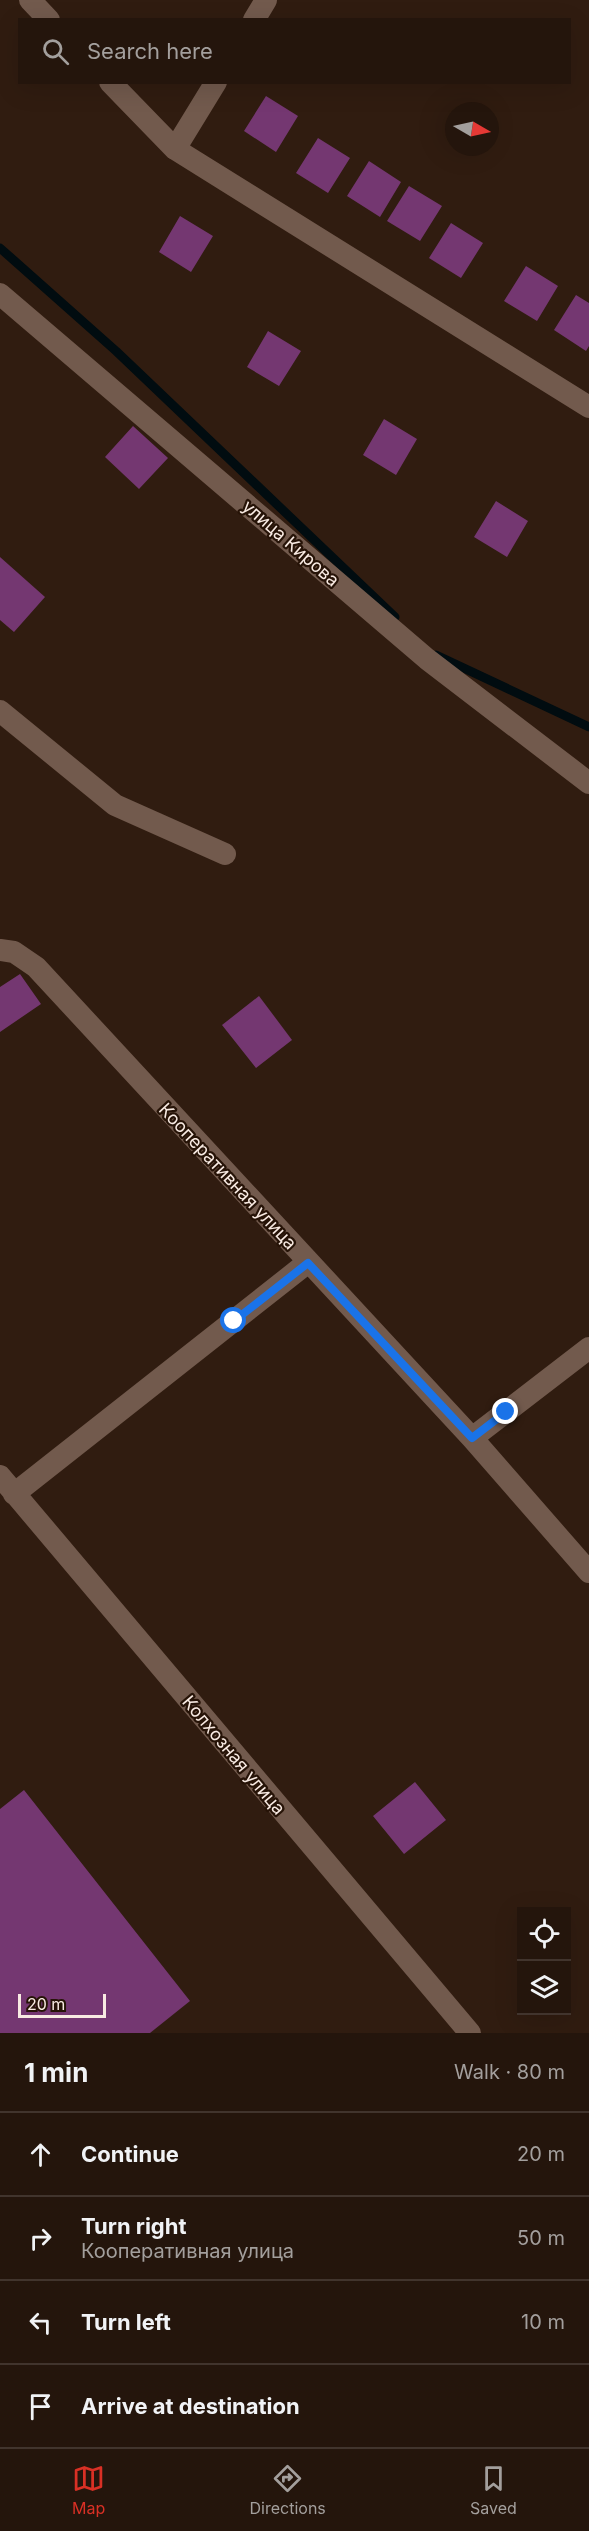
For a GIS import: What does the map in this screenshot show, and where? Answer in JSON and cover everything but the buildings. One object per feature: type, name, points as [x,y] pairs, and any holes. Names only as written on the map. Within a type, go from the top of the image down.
[{"type":"street","points":[[30,0],[47,18]]},
{"type":"street","points":[[255,18],[266,0]]},
{"type":"street","points":[[112,84],[175,149],[589,407]]},
{"type":"street","points":[[175,149],[215,84]]},
{"type":"street","name":"улица Кирова","points":[[0,294],[427,659],[589,783]]},
{"type":"street","points":[[0,711],[116,805],[225,854]]},
{"type":"street","name":"Кооперативная улица","points":[[0,950],[14,952],[36,967],[472,1438],[589,1572]]},
{"type":"street","points":[[14,1494],[308,1263]]},
{"type":"street","points":[[472,1438],[589,1348]]},
{"type":"street","name":"Колхозная улица","points":[[0,1476],[470,2033]]},
{"type":"waterway","points":[[0,248],[116,351],[395,617]]},
{"type":"waterway","points":[[436,655],[589,727]]},
{"type":"route","points":[[234,1321],[308,1263],[472,1438],[506,1412]]}]
